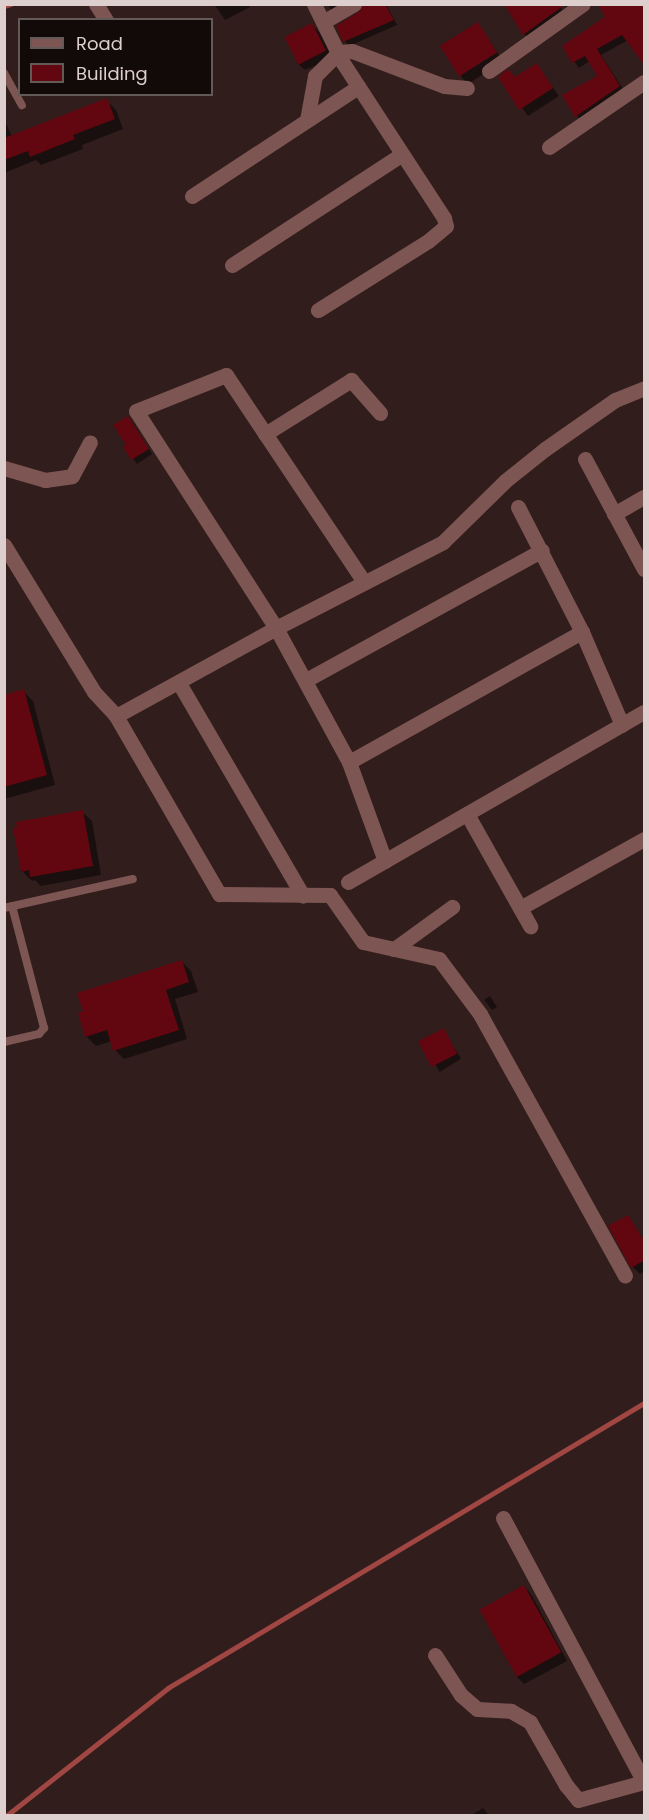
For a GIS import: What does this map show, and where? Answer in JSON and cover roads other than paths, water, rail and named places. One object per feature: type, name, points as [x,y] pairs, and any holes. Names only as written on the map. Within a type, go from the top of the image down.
[{"type":"street","points":[[96,4],[105,18]]},
{"type":"street","points":[[315,4],[358,87],[444,218],[446,226],[428,241],[318,310]]},
{"type":"street","points":[[323,22],[354,4]]},
{"type":"street","points":[[489,71],[583,4]]},
{"type":"street","points":[[307,120],[315,76],[339,52],[352,51],[444,86],[467,88]]},
{"type":"street","points":[[549,147],[645,82]]},
{"type":"street","points":[[192,196],[358,87]]},
{"type":"street","points":[[232,265],[402,154]]},
{"type":"street","points":[[364,582],[226,375],[136,411],[276,628],[306,680],[349,762],[385,861]]},
{"type":"street","points":[[265,434],[351,380],[380,413]]},
{"type":"street","points":[[116,716],[276,628],[443,542],[505,481],[545,449],[615,400],[645,388]]},
{"type":"street","points":[[4,468],[45,480],[72,476],[90,442]]},
{"type":"street","points":[[585,459],[645,569]]},
{"type":"street","points":[[614,514],[645,497]]},
{"type":"street","points":[[518,507],[582,632],[622,725]]},
{"type":"street","points":[[4,545],[94,692],[116,716],[219,894],[330,895],[363,942],[439,959],[480,1014],[625,1276]]},
{"type":"street","points":[[306,680],[542,550]]},
{"type":"street","points":[[349,762],[582,632]]},
{"type":"street","points":[[179,683],[303,896]]},
{"type":"street","points":[[348,882],[645,712]]},
{"type":"street","points":[[467,813],[530,926]]},
{"type":"street","points":[[520,908],[645,839]]},
{"type":"street","points":[[394,949],[452,907]]},
{"type":"street","points":[[435,1655],[461,1695],[477,1709],[511,1711],[530,1722],[566,1785],[579,1800],[644,1782],[503,1518]]},
{"type":"lane","points":[[4,73],[22,105]]},
{"type":"lane","points":[[4,1042],[39,1034],[44,1028],[8,907],[133,879]]},
{"type":"waterway","points":[[4,6],[11,4]]},
{"type":"waterway","points":[[6,1816],[168,1688],[644,1403]]}]
